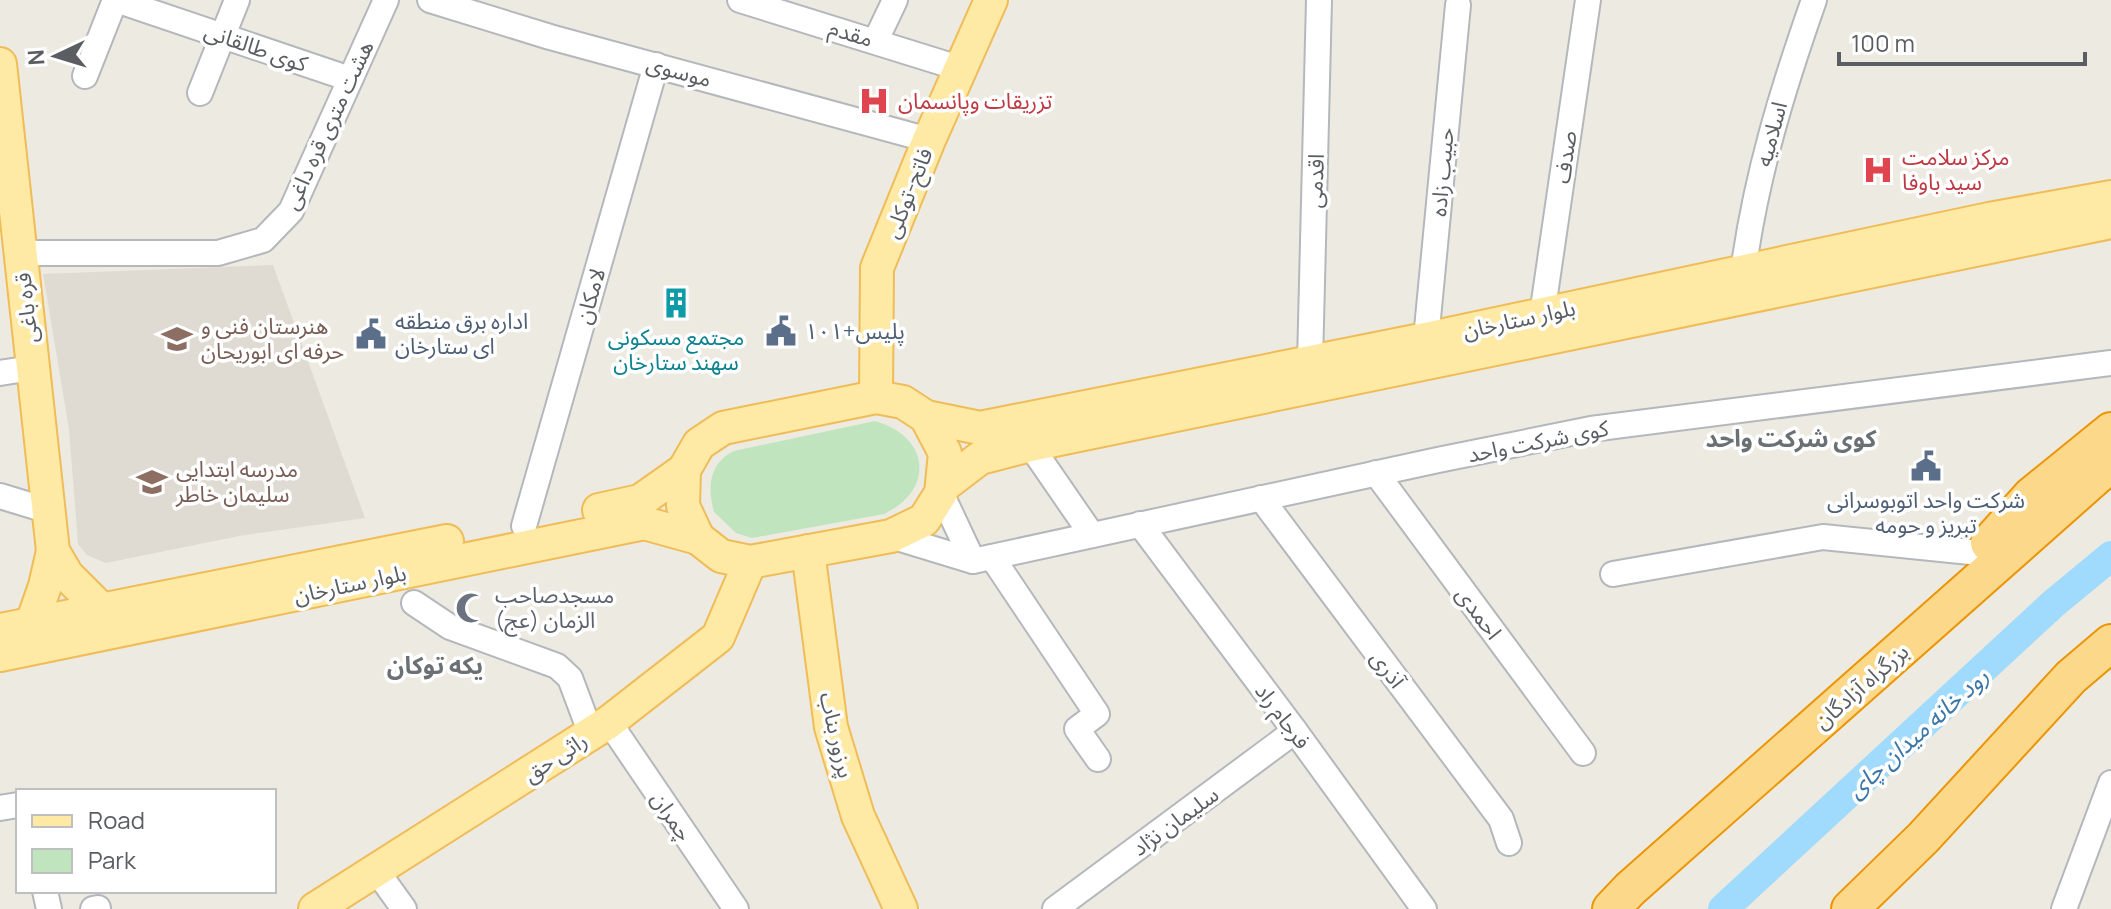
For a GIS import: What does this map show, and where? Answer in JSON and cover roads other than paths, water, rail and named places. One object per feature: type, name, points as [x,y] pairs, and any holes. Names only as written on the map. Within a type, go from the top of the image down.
[{"type":"highway","points":[[1935,622],[1980,553],[2031,496],[2111,431]]},
{"type":"highway","name":"بزرگراه آزادگان","points":[[1611,909],[2111,463]]},
{"type":"highway","points":[[1850,909],[1923,838],[2071,677],[2111,643]]},
{"type":"highway","points":[[1923,838],[1995,784],[2070,708],[2111,673]]},
{"type":"main road","name":"فاتح-توکلی","points":[[876,397],[877,268],[991,0]]},
{"type":"main road","name":"قره باغی","points":[[0,64],[8,215],[19,253],[53,551],[67,575],[104,622]]},
{"type":"main road","name":"بلوار ستارخان","points":[[104,622],[640,501],[684,470],[699,444],[723,428],[876,397],[903,402],[926,417],[980,428],[1542,315],[1989,219],[2111,197]]},
{"type":"main road","name":"بلوار ستارخان","points":[[0,630],[34,635],[644,523],[698,538],[721,556],[750,562],[891,536],[924,520],[941,490],[980,458],[1030,445],[2111,222]]},
{"type":"main road","points":[[926,417],[945,453],[941,490]]},
{"type":"main road","points":[[684,470],[683,506],[698,538]]},
{"type":"main road","name":"قره باغی","points":[[34,635],[53,551]]},
{"type":"main road","name":"پرزور بناب","points":[[808,551],[831,727],[858,816],[901,909]]},
{"type":"main road","name":"راثی حق","points":[[315,909],[600,728],[718,637],[750,562]]},
{"type":"main road","name":"بلوار ستارخان","points":[[0,655],[34,635]]},
{"type":"street","name":"کوی طالقانی","points":[[116,0],[350,79]]},
{"type":"street","points":[[85,76],[116,0]]},
{"type":"street","points":[[200,93],[237,0]]},
{"type":"street","name":"هشت متری قره داغی","points":[[19,253],[218,253],[263,240],[291,211],[386,0]]},
{"type":"street","name":"موسوی","points":[[430,0],[929,140]]},
{"type":"street","name":"مقدم","points":[[740,0],[962,69]]},
{"type":"street","points":[[876,40],[895,0]]},
{"type":"street","name":"اقدمی","points":[[1310,363],[1319,0]]},
{"type":"street","name":"صدف","points":[[1542,315],[1588,0]]},
{"type":"street","name":"اسلامیه","points":[[1743,272],[1755,194],[1787,75],[1814,0]]},
{"type":"street","name":"حبیب زاده","points":[[1426,339],[1458,5]]},
{"type":"street","name":"لامکان","points":[[524,526],[656,65]]},
{"type":"street","name":"کوی شرکت واحد","points":[[982,559],[1591,429],[2111,363]]},
{"type":"street","points":[[0,373],[32,368]]},
{"type":"street","points":[[1030,445],[1092,535]]},
{"type":"street","name":"احمدی","points":[[1376,473],[1583,753]]},
{"type":"street","points":[[941,490],[982,559],[1097,714],[1077,729],[1098,759]]},
{"type":"street","points":[[0,496],[46,510]]},
{"type":"street","name":"آذری","points":[[1261,498],[1501,819],[1509,843]]},
{"type":"street","name":"فرجام راد","points":[[1140,524],[1424,909]]},
{"type":"street","points":[[891,536],[982,559]]},
{"type":"street","points":[[1613,574],[1823,537],[1980,553]]},
{"type":"street","name":"چمران","points":[[414,603],[450,627],[557,666],[570,678],[600,728],[736,909]]},
{"type":"street","name":"سلیمان نژاد","points":[[1055,909],[1295,731]]},
{"type":"street","points":[[2064,909],[2102,835],[2111,783]]},
{"type":"street","points":[[376,870],[404,909]]},
{"type":"waterway","name":"رود خانه میدان چای","points":[[1723,909],[2053,604],[2111,556]]},
{"type":"place","name":"تزریقات وپانسمان","points":[[874,101]]},
{"type":"place","name":"مرکز سلامت سید باوفا","points":[[1878,170]]},
{"type":"place","name":"مجتمع مسکونی سهند ستارخان","points":[[676,303]]},
{"type":"place","name":"پلیس+۱۰۱","points":[[781,331]]},
{"type":"place","name":"اداره برق منطقه ای ستارخان","points":[[371,334]]},
{"type":"place","name":"هنرستان فنی و حرفه ای ابوریحان","points":[[177,339]]},
{"type":"place","name":"شرکت واحد اتوبوسرانی تبریز و حومه","points":[[1926,466]]},
{"type":"place","name":"مدرسه ابتدایی سلیمان خاطر","points":[[152,482]]},
{"type":"place","name":"مسجدصاحب الزمان (عج)","points":[[471,608]]},
{"type":"district","name":"کوی شرکت واحد","points":[[1791,437]]},
{"type":"district","name":"یکه توکان","points":[[435,664]]}]
